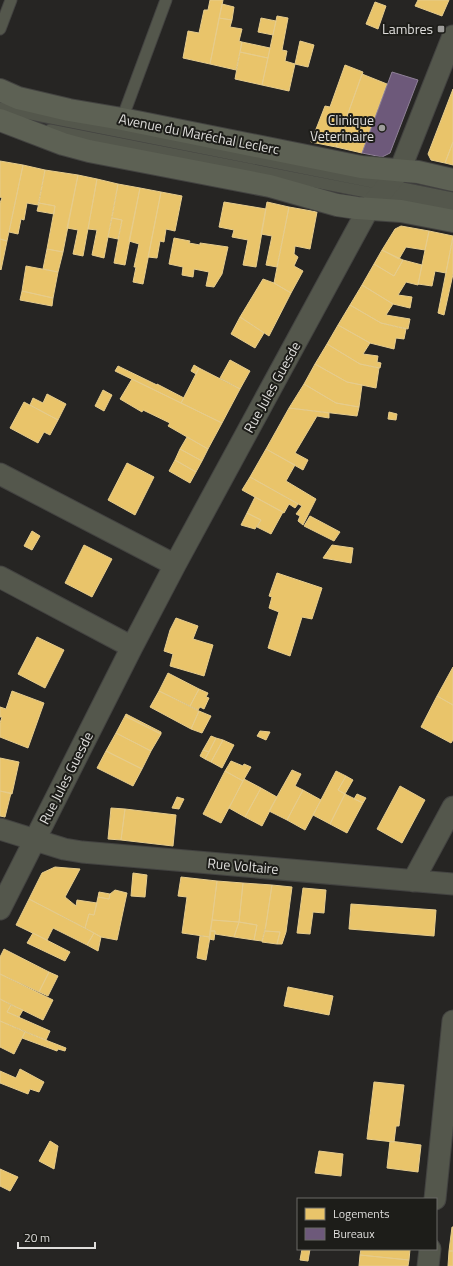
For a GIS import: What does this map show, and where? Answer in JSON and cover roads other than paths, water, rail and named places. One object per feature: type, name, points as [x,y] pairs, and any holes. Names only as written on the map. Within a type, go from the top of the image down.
[{"type":"main road","name":"Avenue du Maréchal Leclerc","points":[[0,90],[18,98],[45,105],[361,167],[385,190]]},
{"type":"main road","points":[[0,120],[63,144],[89,151],[277,188],[337,205],[385,190],[428,174],[453,180]]},
{"type":"main road","points":[[385,190],[401,211],[453,221]]},
{"type":"street","name":"Rue Jules Guesde","points":[[0,909],[175,565],[385,190],[453,36]]},
{"type":"street","points":[[0,474],[175,565]]},
{"type":"street","points":[[0,577],[132,647]]},
{"type":"street","points":[[413,881],[453,807]]},
{"type":"street","name":"Rue Voltaire","points":[[0,829],[64,849],[82,852],[453,884]]},
{"type":"street","points":[[435,1198],[453,1021]]},
{"type":"street","points":[[428,1266],[430,1250]]},
{"type":"lane","points":[[0,29],[11,0]]},
{"type":"lane","points":[[122,119],[166,0]]},
{"type":"lane","points":[[0,108],[271,161],[453,209]]},
{"type":"lane","points":[[385,190],[453,198]]},
{"type":"place","name":"Lambres","points":[[441,29]]},
{"type":"place","name":"Clinique Veterinaire","points":[[382,128]]}]
